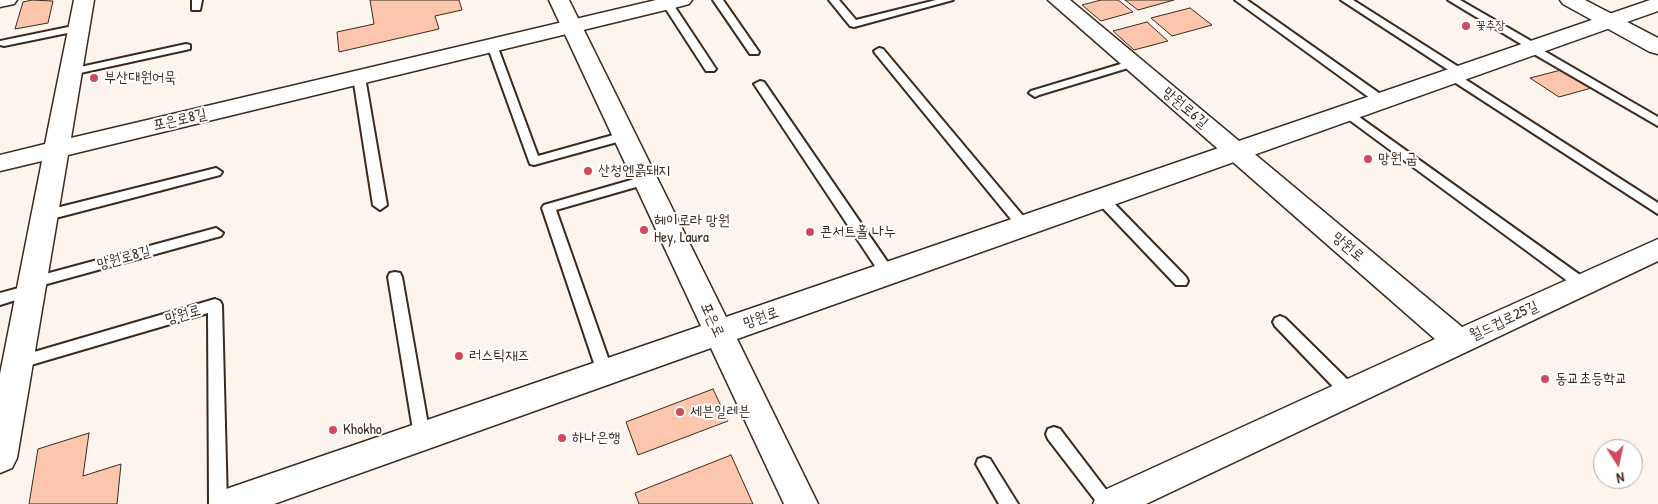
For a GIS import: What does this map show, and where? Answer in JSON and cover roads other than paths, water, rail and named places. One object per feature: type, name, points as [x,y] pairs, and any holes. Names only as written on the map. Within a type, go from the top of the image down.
[{"type":"street","points":[[0,1],[6,0]]},
{"type":"street","points":[[0,458],[84,0]]},
{"type":"street","name":"포은로","points":[[559,0],[801,504]]},
{"type":"street","name":"망원로6길","points":[[1058,0],[1237,152]]},
{"type":"street","points":[[1570,0],[1658,47]]},
{"type":"street","name":"포은로8길","points":[[0,163],[675,1]]},
{"type":"street","name":"망원로","points":[[229,504],[1658,4]]},
{"type":"street","name":"망원로","points":[[1237,152],[1459,342]]},
{"type":"street","name":"월드컵로25길","points":[[1109,504],[1658,248]]},
{"type":"lane","points":[[718,0],[754,52]]},
{"type":"lane","points":[[834,0],[854,24],[948,0]]},
{"type":"lane","points":[[1240,0],[1382,101]]},
{"type":"lane","points":[[1346,0],[1658,209]]},
{"type":"lane","points":[[1453,0],[1658,122]]},
{"type":"lane","points":[[675,1],[710,69]]},
{"type":"lane","points":[[4,43],[78,28]]},
{"type":"lane","points":[[492,45],[534,161],[624,136]]},
{"type":"lane","points":[[71,72],[186,47]]},
{"type":"lane","points":[[879,51],[1024,226]]},
{"type":"lane","points":[[1035,93],[1134,64]]},
{"type":"lane","points":[[359,77],[380,206]]},
{"type":"lane","points":[[760,84],[888,274]]},
{"type":"lane","points":[[1348,112],[1582,284]]},
{"type":"lane","points":[[44,216],[216,172]]},
{"type":"lane","points":[[605,372],[549,208],[645,180]]},
{"type":"lane","points":[[1102,199],[1181,281]]},
{"type":"lane","name":"망원로8길","points":[[31,287],[216,233]]},
{"type":"lane","points":[[395,277],[422,436]]},
{"type":"lane","points":[[0,299],[31,287]]},
{"type":"lane","name":"망원로","points":[[17,363],[215,305],[218,504]]},
{"type":"lane","points":[[1280,322],[1350,393]]},
{"type":"lane","name":"월드컵로25길","points":[[1054,434],[1109,504]]},
{"type":"lane","points":[[984,464],[1009,504]]},
{"type":"place","name":"꽃추장","points":[[1466,26]]},
{"type":"place","name":"부산대원어묵","points":[[94,78]]},
{"type":"place","name":"망원 굽","points":[[1368,159]]},
{"type":"place","name":"산청엔흙돼지","points":[[588,171]]},
{"type":"place","name":"헤이로라 망원 Hey, Laura","points":[[644,230]]},
{"type":"place","name":"콘서트홀 나누","points":[[810,232]]},
{"type":"place","name":"러스틱재즈","points":[[459,356]]},
{"type":"place","name":"동교초등학교","points":[[1545,379]]},
{"type":"place","name":"세븐일레븐","points":[[680,412]]},
{"type":"place","name":"Khokho","points":[[333,430]]},
{"type":"place","name":"하나은행","points":[[562,438]]}]
